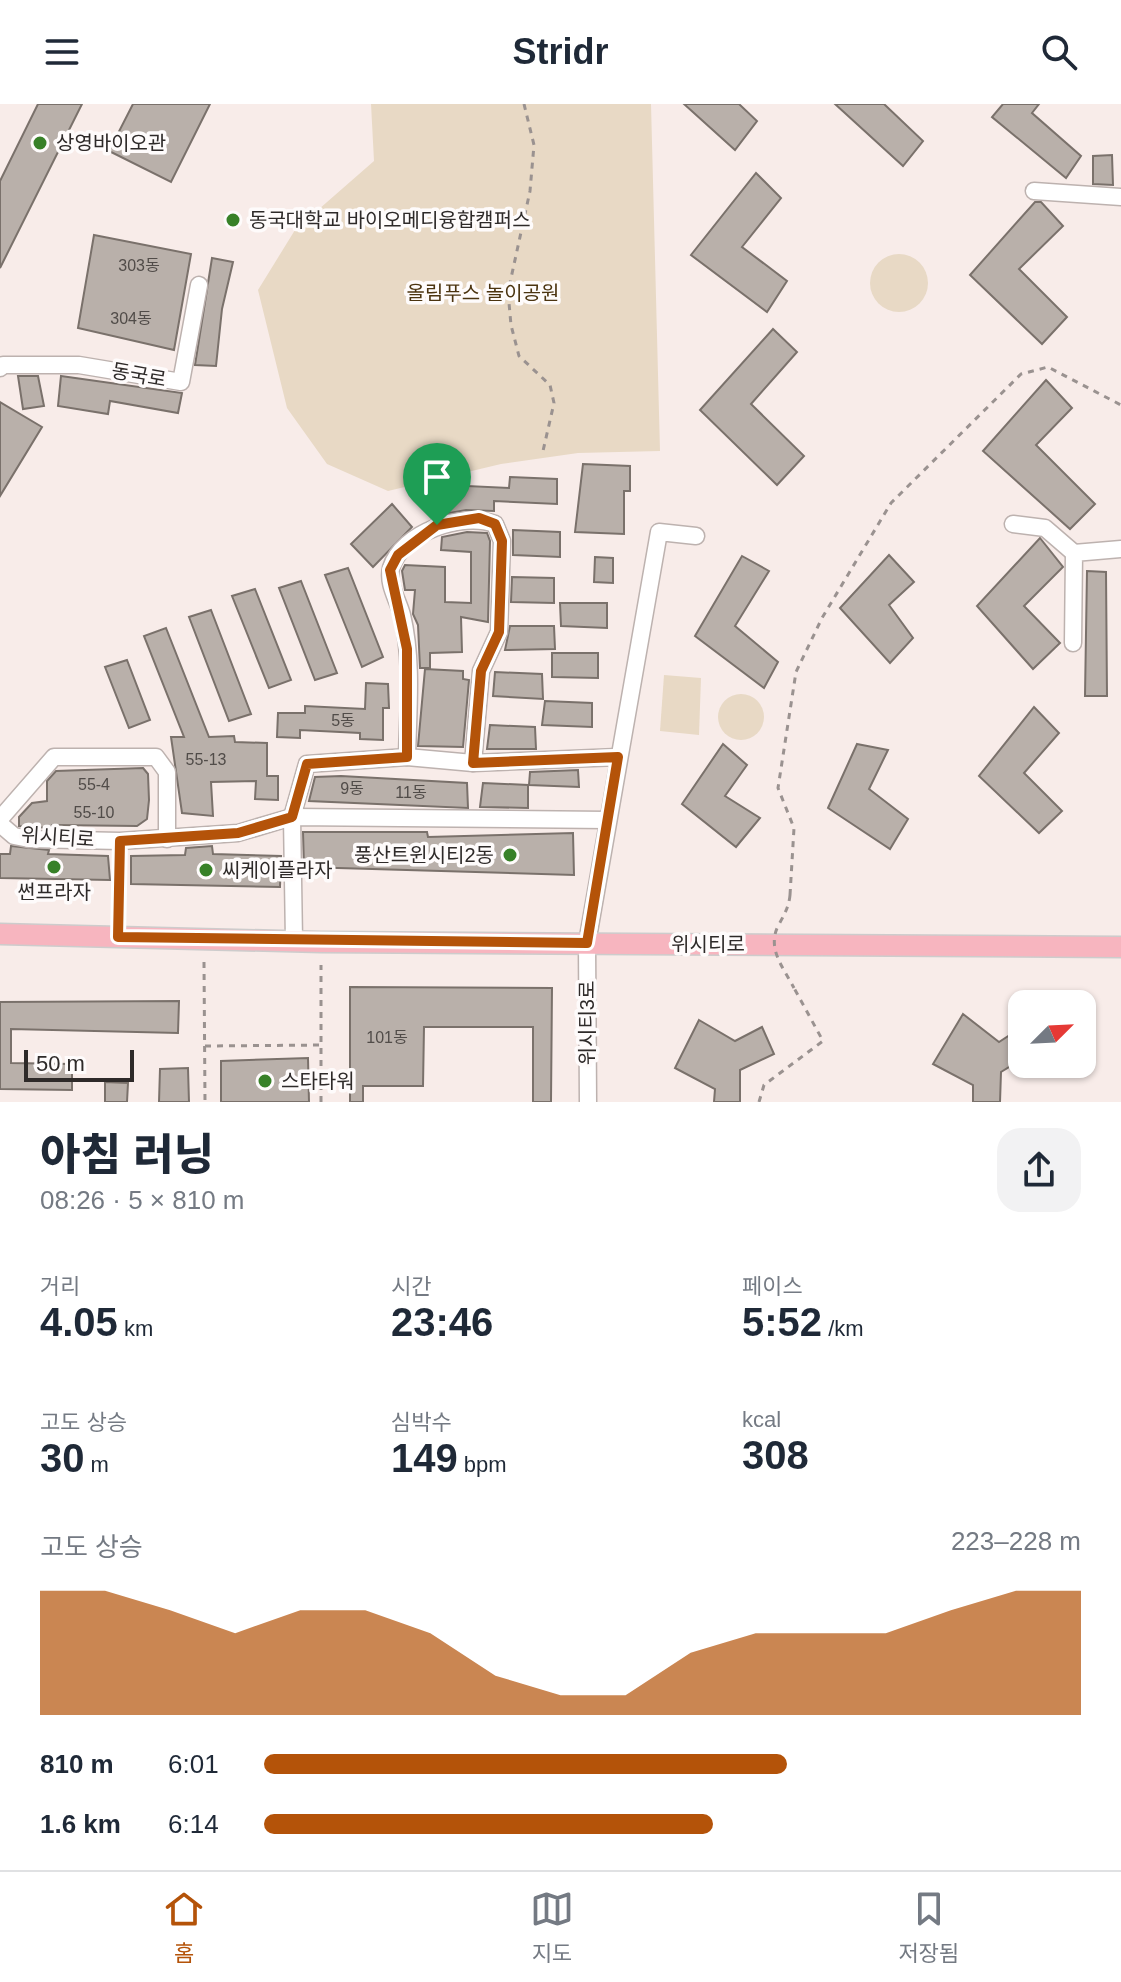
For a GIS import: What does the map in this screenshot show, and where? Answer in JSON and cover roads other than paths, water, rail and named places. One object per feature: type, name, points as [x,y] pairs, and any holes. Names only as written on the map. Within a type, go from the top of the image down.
[{"type":"main road","name":"위시티로","points":[[0,934],[294,941],[1121,947]]},
{"type":"street","points":[[1034,191],[1121,197]]},
{"type":"street","name":"동국로","points":[[0,368],[3,365],[79,365],[181,382],[199,285]]},
{"type":"street","points":[[407,757],[407,649],[390,570],[398,555],[437,525],[479,518],[495,524],[502,541],[499,632],[481,671],[473,763]]},
{"type":"street","points":[[1013,524],[1045,528],[1074,553],[1121,549]]},
{"type":"street","name":"위시티3로","points":[[588,1102],[587,943],[659,532],[696,536]]},
{"type":"street","points":[[1073,643],[1074,553]]},
{"type":"street","name":"위시티로","points":[[167,839],[167,772],[156,757],[54,757],[0,821],[14,836],[29,839],[120,841],[167,839],[238,833],[292,817],[608,820]]},
{"type":"street","points":[[294,941],[292,817],[307,764],[407,757],[473,763],[618,757]]},
{"type":"place","name":"상영바이오관","points":[[40,143]]},
{"type":"place","name":"동국대학교 바이오메디융합캠퍼스","points":[[233,220]]},
{"type":"place","name":"풍산트윈시티2동","points":[[510,855]]},
{"type":"place","name":"썬프라자","points":[[54,867]]},
{"type":"place","name":"씨케이플라자","points":[[206,870]]},
{"type":"place","name":"스타타워","points":[[265,1081]]},
{"type":"park label","name":"올림푸스 놀이공원","points":[[483,293]]}]
